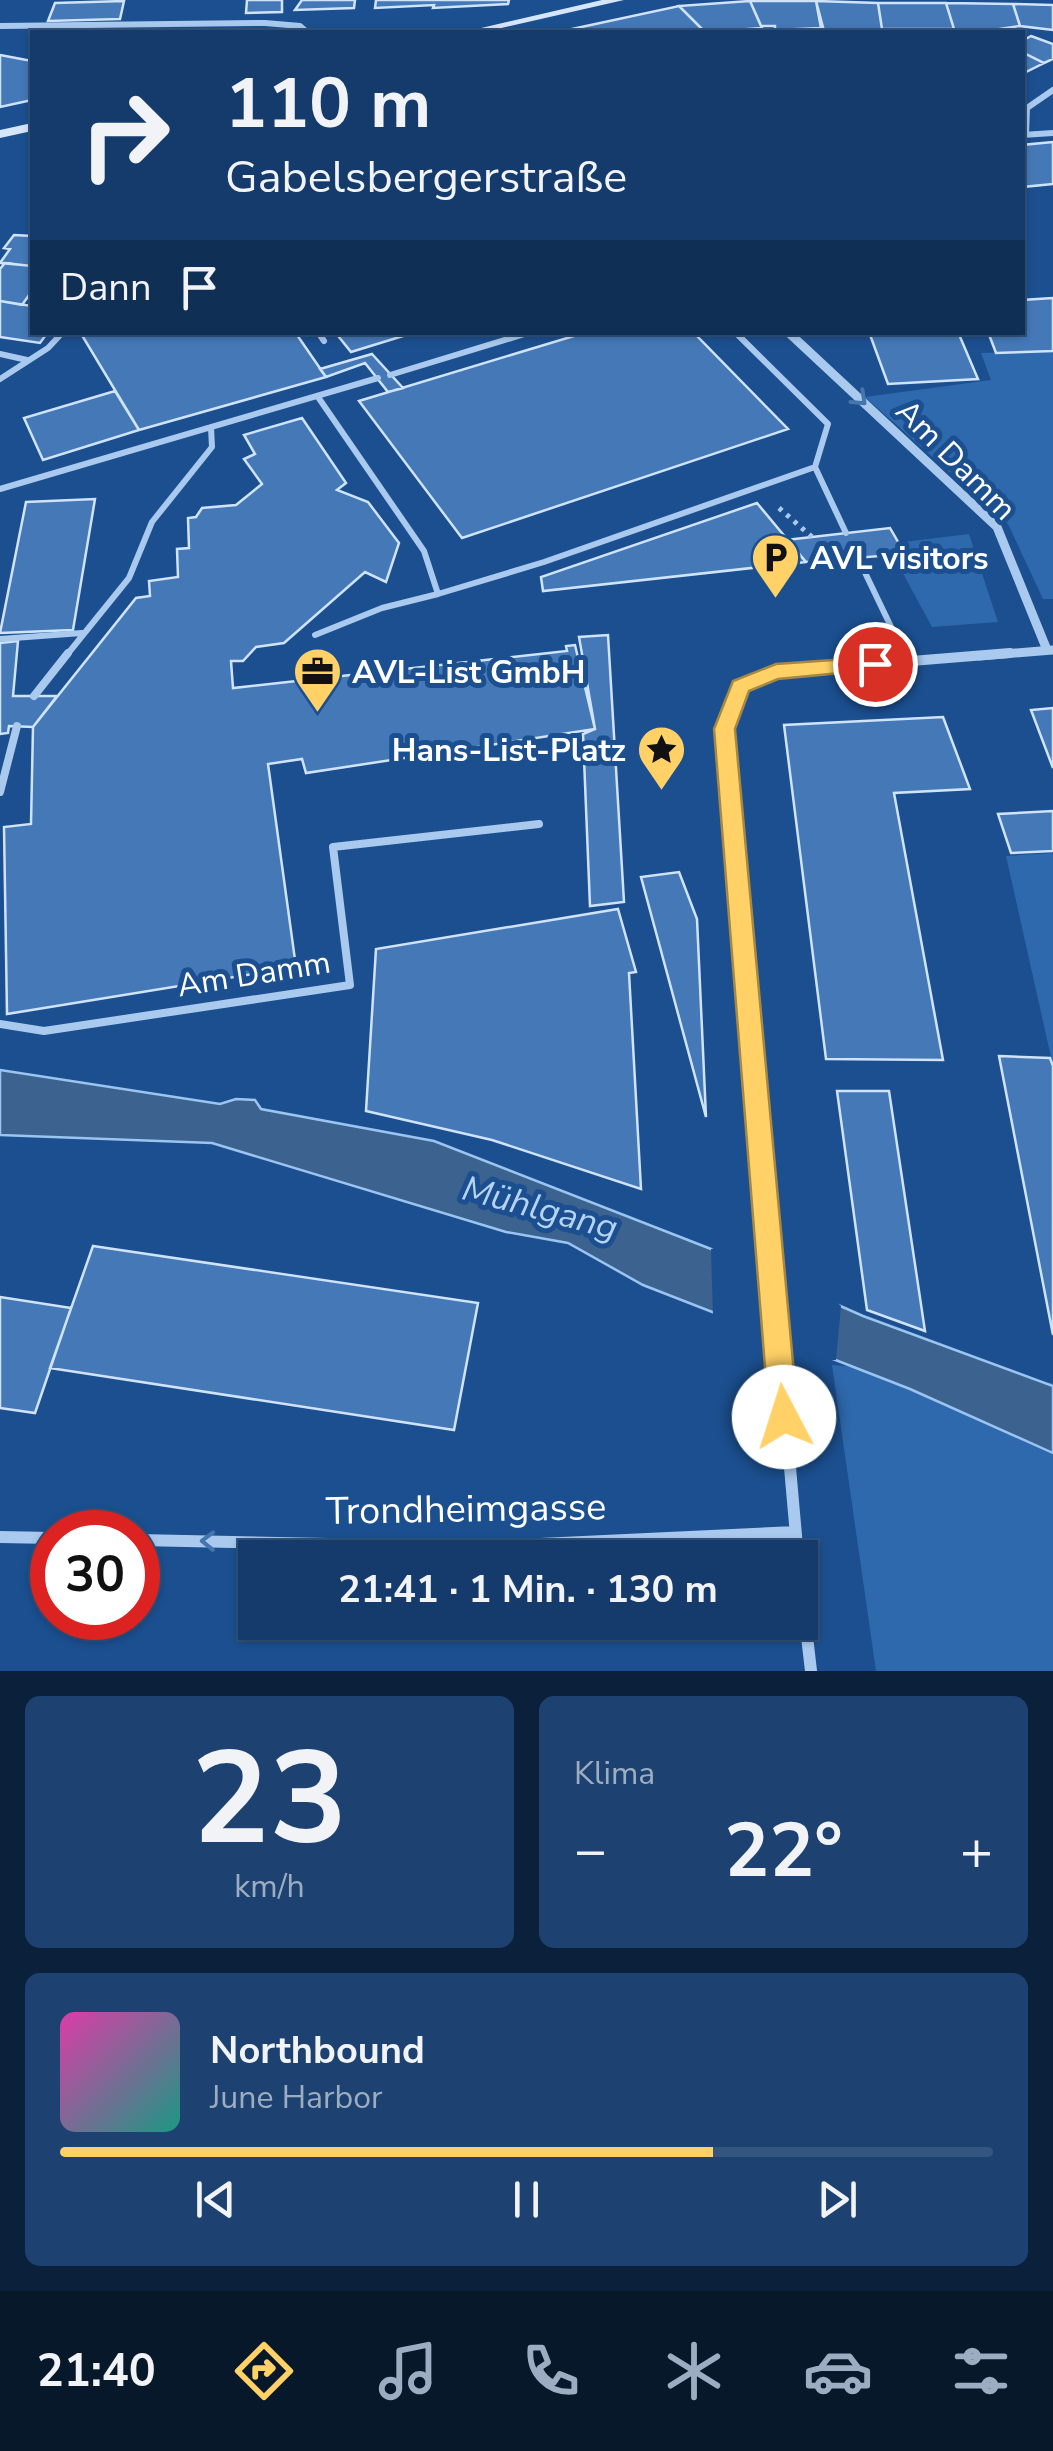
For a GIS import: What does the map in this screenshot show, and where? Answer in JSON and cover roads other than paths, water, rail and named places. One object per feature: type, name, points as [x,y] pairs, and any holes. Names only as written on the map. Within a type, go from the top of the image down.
[{"type":"main road","points":[[479,30],[618,0]]},
{"type":"main road","points":[[0,134],[30,127]]},
{"type":"street","points":[[0,26],[265,23],[300,26],[305,30]]},
{"type":"street","points":[[1025,107],[1053,90]]},
{"type":"street","points":[[1025,134],[1053,133]]},
{"type":"street","name":"Am Damm","points":[[791,335],[997,527],[1050,650]]},
{"type":"street","points":[[796,1540],[724,729],[740,686],[776,672],[1050,650]]},
{"type":"street","name":"Trondheimgasse","points":[[160,1540],[476,1547],[795,1532]]},
{"type":"street","points":[[0,1537],[30,1538]]},
{"type":"street","points":[[807,1640],[811,1671]]},
{"type":"lane","points":[[0,379],[61,335]]},
{"type":"lane","points":[[320,335],[324,341]]},
{"type":"lane","points":[[390,374],[520,335]]},
{"type":"lane","points":[[739,335],[828,424],[815,467],[846,533]]},
{"type":"lane","points":[[0,354],[27,360]]},
{"type":"lane","points":[[0,489],[378,378]]},
{"type":"lane","points":[[318,397],[424,551],[438,594]]},
{"type":"lane","points":[[34,696],[129,578],[152,522],[212,447],[211,427]]},
{"type":"lane","points":[[316,635],[382,608],[438,594],[815,467]]},
{"type":"lane","points":[[858,558],[908,662]]},
{"type":"lane","points":[[0,639],[82,633]]},
{"type":"lane","points":[[0,792],[17,726]]},
{"type":"lane","name":"Am Damm","points":[[0,1024],[44,1030],[350,985],[333,846],[539,824]]},
{"type":"water","name":"Mühlgang","points":[[0,1070],[220,1104],[236,1099],[255,1100],[261,1109],[434,1141],[711,1249],[863,1316],[1053,1386],[1053,1453],[910,1389],[643,1285],[568,1243],[506,1232],[212,1143],[0,1135]]},
{"type":"place","name":"AVL visitors","points":[[775,600]]},
{"type":"place","name":"AVL-List GmbH","points":[[317,714]]},
{"type":"place","name":"Hans-List-Platz","points":[[661,792]]}]
